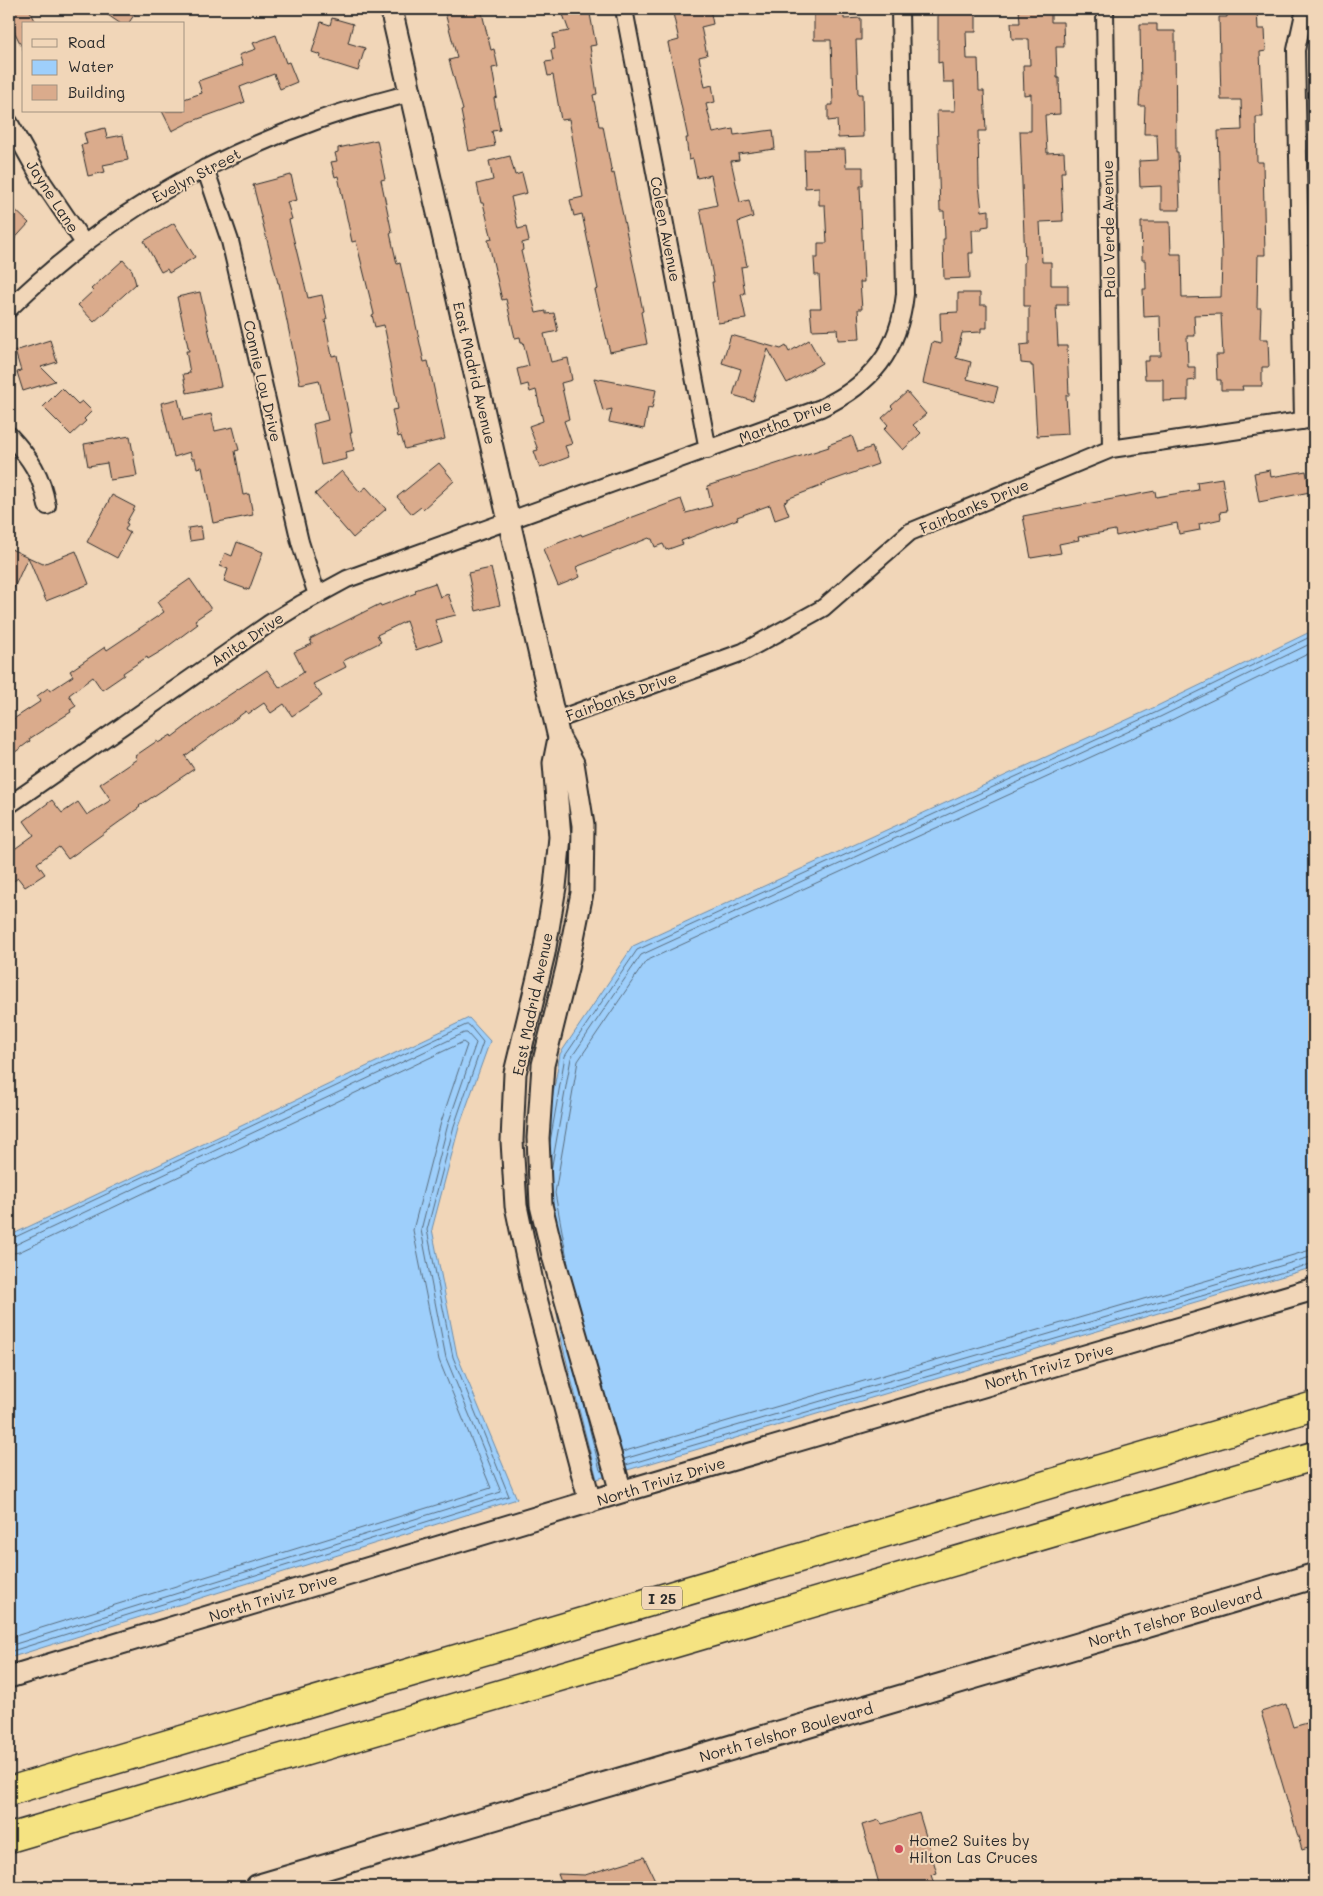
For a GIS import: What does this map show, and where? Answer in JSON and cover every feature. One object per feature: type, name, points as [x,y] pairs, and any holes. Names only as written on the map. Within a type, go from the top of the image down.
[{"type":"highway","name":"I 25","points":[[9,1791],[1314,1406]]},
{"type":"highway","points":[[9,1838],[1314,1456]]},
{"type":"main road","name":"North Telshor Boulevard","points":[[258,1887],[1314,1576]]},
{"type":"street","name":"East Madrid Avenue","points":[[392,9],[558,729],[573,763],[583,825],[582,894],[567,968],[543,1064],[538,1138],[542,1205],[554,1259],[620,1492]]},
{"type":"street","name":"Coleen Avenue","points":[[624,9],[708,450]]},
{"type":"street","name":"Martha Drive","points":[[509,520],[822,408],[850,394],[873,372],[896,336],[903,308],[905,282],[900,9]]},
{"type":"street","name":"Palo Verde Avenue","points":[[1105,9],[1111,448]]},
{"type":"street","points":[[1305,9],[1296,50],[1309,420]]},
{"type":"street","name":"Evelyn Street","points":[[9,309],[40,279],[84,243],[140,206],[205,168],[313,122],[411,93]]},
{"type":"street","name":"Jayne Lane","points":[[9,122],[42,181],[84,243]]},
{"type":"street","name":"Connie Lou Drive","points":[[205,168],[230,241],[300,542],[316,595]]},
{"type":"street","name":"Fairbanks Drive","points":[[558,729],[743,652],[823,608],[910,532],[1111,448],[1309,420]]},
{"type":"street","points":[[9,435],[32,462],[42,485],[47,506]]},
{"type":"street","name":"Anita Drive","points":[[9,805],[270,623],[316,595],[364,572],[509,520]]},
{"type":"street","name":"East Madrid Avenue","points":[[558,729],[554,763],[560,837],[555,887],[544,953],[515,1073],[512,1141],[516,1206],[534,1292],[590,1502]]},
{"type":"street","name":"North Triviz Drive","points":[[9,1677],[620,1492],[1314,1289]]},
{"type":"water","points":[[1314,630],[1314,1267],[597,1479],[563,1347],[536,1194],[560,1054],[633,946],[1155,707]]},
{"type":"water","points":[[469,1018],[490,1041],[459,1127],[432,1229],[457,1355],[517,1499],[9,1658],[9,1236]]},
{"type":"building","points":[[9,9],[29,9],[36,22],[22,22],[22,47],[9,21]]},
{"type":"building","points":[[99,9],[138,9],[129,22],[118,22]]},
{"type":"building","points":[[444,9],[481,9],[491,50],[494,49],[498,67],[492,68],[497,97],[494,98],[500,130],[492,131],[495,146],[469,151],[461,111],[463,110],[449,60],[457,58]]},
{"type":"building","points":[[561,9],[589,9],[596,45],[590,46],[597,94],[593,95],[599,126],[603,126],[612,174],[614,173],[643,311],[641,312],[647,344],[610,352],[595,290],[598,289],[582,214],[574,216],[570,200],[583,197],[569,119],[561,120],[553,75],[548,76],[545,62],[553,61],[551,50],[555,49],[553,34],[569,31]]},
{"type":"building","points":[[672,9],[710,9],[713,24],[701,27],[707,55],[699,57],[705,87],[712,85],[715,102],[706,104],[713,133],[733,129],[734,135],[773,130],[775,149],[738,154],[739,160],[731,161],[740,202],[749,200],[753,217],[738,222],[747,266],[741,267],[745,294],[741,294],[746,319],[718,323],[712,282],[714,282],[700,209],[717,205],[711,175],[697,178],[693,159],[689,160],[686,138],[688,138],[668,43],[679,40]]},
{"type":"building","points":[[814,9],[844,9],[844,19],[861,18],[861,40],[856,40],[858,94],[862,94],[863,137],[838,138],[837,120],[828,121],[828,105],[833,105],[831,40],[814,40]]},
{"type":"building","points":[[938,9],[976,9],[976,32],[966,32],[967,59],[978,59],[979,91],[984,91],[986,131],[978,131],[979,185],[982,211],[989,210],[989,226],[982,227],[982,230],[972,230],[973,253],[969,253],[970,278],[944,279],[944,211],[940,211],[937,111],[955,111],[954,82],[943,82],[942,62],[938,63]]},
{"type":"building","points":[[1019,9],[1051,9],[1051,22],[1063,22],[1064,47],[1056,47],[1060,114],[1045,115],[1047,153],[1064,152],[1065,172],[1061,172],[1063,221],[1040,222],[1042,262],[1051,262],[1051,285],[1068,285],[1068,305],[1056,305],[1058,346],[1067,346],[1069,395],[1066,395],[1068,434],[1037,436],[1033,366],[1021,363],[1020,345],[1029,344],[1029,306],[1024,306],[1025,262],[1020,131],[1031,131],[1031,94],[1024,95],[1023,65],[1030,65],[1029,39],[1012,39],[1011,23],[1020,23]]},
{"type":"building","points":[[1227,9],[1257,9],[1258,29],[1265,29],[1266,51],[1260,52],[1263,117],[1256,117],[1257,162],[1263,162],[1265,255],[1258,255],[1257,308],[1261,308],[1260,339],[1268,339],[1269,367],[1262,367],[1262,386],[1242,386],[1243,390],[1221,390],[1221,380],[1217,380],[1216,355],[1223,355],[1221,314],[1194,315],[1195,336],[1187,336],[1188,367],[1195,367],[1195,380],[1188,381],[1188,400],[1163,401],[1163,379],[1145,379],[1144,361],[1149,361],[1149,356],[1161,356],[1160,316],[1144,317],[1143,289],[1146,289],[1145,260],[1142,260],[1141,222],[1170,222],[1171,254],[1181,254],[1182,298],[1221,297],[1222,256],[1218,131],[1242,130],[1241,100],[1221,100],[1219,17],[1227,17]]},
{"type":"building","points":[[332,18],[353,24],[348,43],[365,48],[358,71],[320,59],[321,55],[312,52],[321,22],[330,25]]},
{"type":"building","points":[[1140,24],[1157,24],[1157,31],[1175,31],[1176,152],[1178,152],[1180,210],[1161,210],[1161,186],[1140,187],[1139,161],[1158,160],[1157,134],[1144,134],[1145,106],[1139,106],[1141,90]]},
{"type":"building","points":[[276,35],[286,63],[289,62],[297,82],[280,89],[274,74],[240,87],[245,102],[190,122],[172,131],[162,112],[185,112],[185,99],[202,93],[198,81],[243,65],[239,55],[256,49],[253,43]]},
{"type":"building","points":[[105,128],[107,138],[123,135],[128,160],[103,165],[105,172],[88,176],[81,145],[87,144],[84,133]]},
{"type":"building","points":[[377,140],[385,179],[381,180],[397,264],[400,263],[407,294],[409,293],[424,362],[428,361],[445,439],[405,449],[401,436],[398,437],[392,410],[398,409],[384,325],[375,327],[372,315],[374,314],[356,241],[352,242],[338,176],[335,177],[331,162],[337,161],[335,153],[338,152],[338,148]]},
{"type":"building","points":[[845,149],[846,167],[863,167],[863,186],[860,186],[864,282],[860,282],[862,309],[858,309],[860,339],[838,340],[837,329],[812,330],[810,308],[821,308],[819,275],[815,275],[814,258],[818,258],[818,243],[827,243],[825,205],[819,205],[819,187],[805,188],[804,150]]},
{"type":"building","points":[[510,156],[515,175],[522,173],[527,193],[511,197],[518,229],[526,227],[529,241],[522,243],[523,250],[521,251],[536,313],[546,311],[546,314],[554,313],[558,331],[544,334],[551,362],[568,358],[572,380],[561,383],[569,419],[564,421],[572,444],[565,446],[569,457],[540,468],[534,451],[538,450],[529,426],[543,421],[536,390],[530,392],[528,384],[521,386],[517,369],[529,366],[523,342],[521,342],[520,337],[515,338],[506,299],[502,300],[488,240],[492,239],[477,184],[493,180],[489,161]]},
{"type":"building","points":[[291,175],[297,200],[287,202],[292,219],[289,220],[308,298],[322,295],[332,356],[337,355],[354,450],[346,452],[347,459],[321,465],[313,424],[328,420],[319,380],[300,384],[279,283],[253,185]]},
{"type":"building","points":[[9,204],[29,223],[9,245]]},
{"type":"building","points":[[174,223],[195,257],[169,273],[167,269],[161,272],[144,241]]},
{"type":"building","points":[[123,260],[132,270],[136,284],[94,322],[78,305],[93,291],[91,289]]},
{"type":"building","points":[[200,292],[221,386],[187,393],[183,374],[190,373],[186,351],[189,351],[177,297]]},
{"type":"building","points":[[958,293],[980,293],[980,305],[987,305],[987,328],[981,328],[981,332],[962,333],[956,358],[971,362],[967,379],[998,387],[994,402],[923,383],[932,342],[941,344],[940,313],[958,312]]},
{"type":"building","points":[[731,335],[781,349],[786,346],[789,352],[809,340],[822,363],[787,383],[768,349],[753,401],[733,395],[741,369],[722,363]]},
{"type":"building","points":[[50,340],[57,362],[41,367],[55,381],[23,391],[17,372],[21,371],[15,351]]},
{"type":"building","points":[[594,378],[656,390],[652,409],[648,408],[644,429],[609,422],[612,409],[603,411]]},
{"type":"building","points":[[62,388],[78,404],[82,401],[92,411],[84,419],[86,421],[71,435],[43,407]]},
{"type":"building","points":[[907,392],[926,414],[913,425],[921,433],[903,450],[884,429],[888,425],[882,418],[893,408],[891,406]]},
{"type":"building","points":[[178,399],[183,420],[211,414],[215,431],[233,427],[239,450],[235,451],[243,495],[249,494],[253,515],[213,523],[202,467],[197,468],[195,459],[192,459],[190,452],[174,457],[161,403]]},
{"type":"building","points":[[130,436],[137,476],[110,480],[107,463],[88,466],[84,444]]},
{"type":"building","points":[[852,436],[858,452],[872,447],[878,464],[787,499],[784,502],[789,515],[775,520],[770,505],[681,541],[683,544],[666,550],[663,544],[655,547],[652,539],[649,538],[576,567],[580,577],[558,586],[543,549],[681,499],[686,513],[712,506],[707,486],[829,447],[828,445]]},
{"type":"building","points":[[439,463],[454,481],[423,509],[421,507],[412,514],[397,497]]},
{"type":"building","points":[[1270,470],[1271,477],[1306,471],[1310,492],[1259,502],[1254,473]]},
{"type":"building","points":[[342,471],[360,492],[366,487],[386,509],[353,538],[315,494]]},
{"type":"building","points":[[1222,478],[1227,511],[1220,512],[1221,519],[1199,524],[1200,530],[1179,534],[1177,523],[1116,536],[1115,530],[1078,537],[1079,540],[1059,544],[1061,553],[1031,558],[1023,516],[1155,491],[1156,497],[1198,490],[1197,482]]},
{"type":"building","points":[[112,495],[135,507],[126,523],[128,524],[125,530],[130,533],[117,558],[87,542]]},
{"type":"building","points":[[201,526],[203,539],[190,541],[188,528]]},
{"type":"building","points":[[237,542],[263,552],[249,590],[224,581],[228,569],[220,566],[225,553],[232,556]]},
{"type":"building","points":[[9,548],[28,557],[9,599]]},
{"type":"building","points":[[76,551],[89,584],[46,601],[28,557],[43,564]]},
{"type":"building","points":[[491,568],[500,605],[476,611],[468,573]]},
{"type":"building","points":[[190,579],[211,609],[195,620],[198,624],[163,650],[148,659],[147,657],[123,673],[124,675],[102,690],[93,677],[69,695],[76,706],[70,710],[71,712],[29,739],[30,741],[14,753],[9,746],[9,722],[41,701],[37,696],[48,688],[50,691],[73,676],[70,671],[105,647],[107,650],[164,612],[157,602]]},
{"type":"building","points":[[435,583],[440,597],[448,594],[456,615],[435,620],[442,641],[416,650],[406,621],[377,635],[381,642],[343,661],[346,667],[313,684],[322,696],[292,716],[284,704],[271,713],[264,703],[248,714],[246,711],[185,756],[194,769],[139,806],[68,859],[59,847],[37,863],[45,874],[25,887],[18,878],[9,884],[9,853],[34,835],[24,821],[52,800],[62,813],[78,802],[87,815],[111,800],[100,784],[137,759],[135,756],[157,741],[158,743],[171,735],[172,737],[217,703],[267,670],[280,688],[304,672],[294,652],[312,644],[310,639],[380,604],[381,606],[416,593],[415,590]]},
{"type":"building","points":[[1286,1704],[1293,1727],[1314,1721],[1314,1846],[1302,1850],[1261,1712]]},
{"type":"building","name":"Home2 Suites by Hilton Las Cruces","points":[[919,1813],[937,1873],[931,1875],[935,1887],[880,1887],[862,1825],[879,1820],[882,1824]]},
{"type":"building","points":[[644,1857],[655,1880],[647,1882],[649,1887],[556,1887],[555,1884],[561,1882],[558,1874],[585,1875]]},
{"type":"place","name":"Home2 Suites by Hilton Las Cruces","points":[[899,1849]]}]
